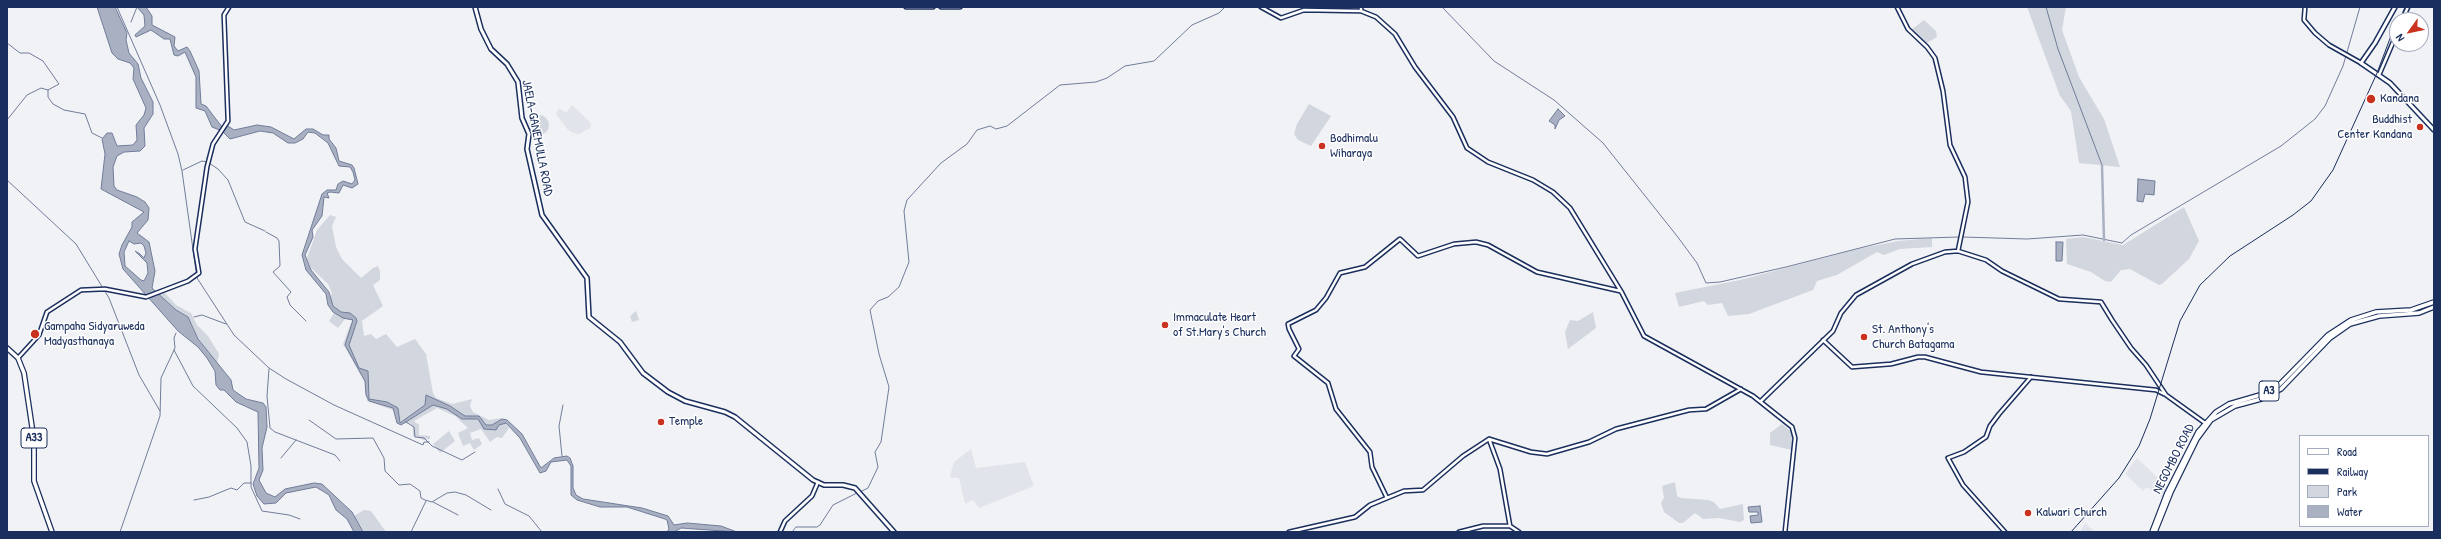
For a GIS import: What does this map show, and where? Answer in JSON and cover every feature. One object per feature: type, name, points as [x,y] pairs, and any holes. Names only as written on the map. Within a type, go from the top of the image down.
[{"type":"highway","name":"NEGOMBO ROAD","points":[[2152,532],[2175,477],[2205,423],[2229,404],[2260,395],[2278,386],[2322,340],[2341,326],[2359,316],[2411,310],[2434,302]]},
{"type":"highway","name":"NEGOMBO ROAD","points":[[2156,532],[2176,483],[2200,436],[2211,420],[2235,406],[2261,399],[2281,389],[2324,344],[2344,328],[2370,318],[2392,313],[2419,313],[2434,306]]},
{"type":"highway","name":"A33","points":[[7,348],[18,358],[26,380],[34,440],[34,481],[52,532]]},
{"type":"main road","name":"JAELA-GANEMULLA ROAD","points":[[475,7],[481,29],[491,49],[507,64],[518,82],[522,118],[529,134],[527,149],[542,215],[587,278],[589,317],[620,342],[641,371],[657,384],[685,401],[725,412],[735,417],[800,471],[818,482],[829,485],[849,486],[857,490],[894,532]]},
{"type":"main road","points":[[2395,7],[2375,43],[2361,63],[2379,75],[2401,94],[2434,130]]},
{"type":"street","points":[[18,358],[39,335],[47,312],[81,290],[102,289],[146,297],[157,291],[188,281],[199,273],[195,257],[196,238],[207,166],[213,144],[218,133],[228,121],[224,15],[229,7]]},
{"type":"street","points":[[906,7],[933,7]]},
{"type":"street","points":[[941,7],[960,7]]},
{"type":"street","points":[[1261,7],[1281,18],[1304,10],[1361,11],[1376,17],[1395,34],[1416,67],[1453,116],[1466,148],[1488,162],[1533,180],[1553,192],[1570,208],[1621,292],[1644,336],[1761,401],[1792,427],[1794,433],[1785,532]]},
{"type":"street","points":[[1897,7],[1908,29],[1927,47],[1934,58],[1938,71],[1950,145],[1965,178],[1968,192],[1968,202],[1958,251]]},
{"type":"street","points":[[2305,7],[2304,20],[2307,24],[2329,45],[2361,63]]},
{"type":"street","points":[[2379,75],[2389,52]]},
{"type":"street","points":[[1387,498],[1372,467],[1370,452],[1336,410],[1328,384],[1316,372],[1295,358],[1299,349],[1288,329],[1288,324],[1316,310],[1329,294],[1338,275],[1371,263],[1400,239],[1418,256],[1454,244],[1476,242],[1488,245],[1537,272],[1621,292]]},
{"type":"street","points":[[1761,401],[1833,331],[1848,303],[1874,283],[1922,259],[1945,252],[1958,251],[1986,260],[2002,271],[2059,299],[2101,302],[2131,348],[2146,365],[2166,395]]},
{"type":"street","points":[[1823,340],[1852,367],[1891,364],[1918,357],[1942,360],[1981,372],[2158,390],[2205,423]]},
{"type":"street","points":[[2005,532],[1963,485],[1948,458],[1954,457],[1986,437],[1990,426],[1999,414],[2031,377]]},
{"type":"street","points":[[1289,532],[1355,517],[1370,504],[1404,491],[1417,492],[1426,489],[1463,456],[1489,439],[1532,452],[1552,452],[1589,442],[1616,429],[1689,410],[1706,409],[1741,389]]},
{"type":"street","points":[[1489,439],[1500,469],[1510,526]]},
{"type":"street","points":[[780,532],[785,522],[812,496],[818,482]]},
{"type":"street","points":[[1459,532],[1483,526],[1510,526],[1519,532]]},
{"type":"shaded area","points":[[572,105],[591,123],[590,128],[579,134],[568,130],[556,114],[559,108],[566,113]]},
{"type":"shaded area","points":[[971,449],[976,468],[1025,462],[1034,486],[979,508],[973,500],[965,504],[959,478],[951,478],[950,476],[954,462]]},
{"type":"shaded area","points":[[2137,458],[2168,487],[2163,498],[2147,487],[2143,491],[2125,474]]},
{"type":"shaded area","points":[[2085,523],[2095,532],[2080,532]]},
{"type":"green space","points":[[2027,7],[2066,7],[2062,30],[2079,77],[2104,119],[2120,167],[2079,163],[2071,111],[2060,96]]},
{"type":"green space","points":[[1924,20],[1936,31],[1937,37],[1925,44],[1911,30]]},
{"type":"green space","points":[[1309,104],[1331,116],[1311,146],[1298,140],[1294,134],[1297,124]]},
{"type":"green space","points":[[539,115],[546,118],[549,125],[546,132],[539,135],[532,132],[529,125],[532,118]]},
{"type":"green space","points":[[2184,207],[2199,241],[2189,259],[2162,284],[2159,285],[2130,269],[2121,270],[2111,282],[2105,281],[2091,272],[2067,264],[2066,239],[2083,237],[2123,245]]},
{"type":"green space","points":[[330,215],[336,217],[332,226],[336,247],[342,259],[361,278],[373,268],[378,266],[380,271],[380,280],[373,285],[383,306],[362,321],[364,336],[371,334],[376,339],[386,334],[397,347],[415,339],[426,354],[433,393],[436,398],[452,404],[472,399],[470,406],[473,412],[489,420],[501,418],[509,428],[502,438],[497,437],[490,442],[481,429],[470,433],[472,440],[479,438],[482,444],[474,450],[470,443],[463,446],[458,433],[468,428],[455,416],[437,408],[414,421],[419,425],[419,435],[430,436],[430,439],[424,440],[413,436],[413,428],[410,423],[397,424],[396,413],[393,410],[367,401],[365,383],[343,344],[352,320],[345,319],[338,328],[329,321],[334,313],[327,303],[332,293],[328,284],[311,268],[307,258],[317,230]]},
{"type":"green space","points":[[1932,238],[1932,247],[1900,249],[1884,255],[1877,252],[1837,275],[1817,281],[1813,290],[1749,314],[1728,316],[1722,303],[1708,305],[1704,301],[1679,307],[1675,293],[1740,280],[1858,249],[1898,241]]},
{"type":"green space","points":[[163,291],[176,305],[191,313],[197,325],[208,336],[219,354],[217,364],[198,338],[188,317],[176,310],[158,293]]},
{"type":"green space","points":[[636,311],[639,320],[632,322],[630,316]]},
{"type":"green space","points":[[1593,312],[1596,328],[1568,349],[1565,332],[1570,320],[1578,321]]},
{"type":"green space","points":[[1782,424],[1792,432],[1792,450],[1770,445],[1770,433]]},
{"type":"green space","points":[[449,431],[455,441],[440,453],[433,444]]},
{"type":"green space","points":[[1675,482],[1677,496],[1681,498],[1708,500],[1714,502],[1720,509],[1743,504],[1744,520],[1740,522],[1719,518],[1703,519],[1695,513],[1683,523],[1679,523],[1664,512],[1661,503],[1664,498],[1662,486]]},
{"type":"green space","points":[[364,510],[371,511],[386,532],[363,532],[354,516]]},
{"type":"water","points":[[97,7],[115,7],[127,33],[126,40],[129,53],[138,64],[141,78],[153,102],[153,114],[144,128],[145,146],[140,151],[124,152],[117,156],[113,167],[114,186],[117,190],[137,197],[145,202],[149,208],[148,220],[137,233],[149,242],[155,271],[152,288],[176,310],[188,317],[198,339],[231,380],[233,390],[246,399],[263,403],[266,407],[267,427],[262,448],[263,470],[259,480],[266,493],[275,497],[285,489],[314,483],[322,484],[352,512],[363,532],[354,532],[347,519],[336,510],[329,495],[316,487],[286,493],[276,503],[264,504],[257,496],[253,484],[259,468],[258,412],[236,402],[224,390],[220,390],[216,385],[215,371],[207,358],[198,347],[178,331],[123,269],[119,254],[122,245],[132,227],[132,222],[144,212],[101,189],[105,154],[102,139],[107,133],[112,133],[117,146],[133,145],[137,140],[136,125],[144,115],[146,108],[133,79],[134,68],[130,63],[118,59],[112,53]],"holes":[[[129,241],[134,244],[141,243],[144,246],[146,253],[144,258],[135,251],[147,263],[148,273],[144,281],[125,266],[124,252]]]},
{"type":"water","points":[[137,7],[146,7],[152,16],[152,25],[175,37],[174,46],[178,51],[187,47],[190,51],[199,71],[201,104],[206,106],[222,127],[228,126],[234,130],[257,125],[271,127],[294,139],[306,129],[313,129],[323,135],[329,135],[329,139],[336,148],[339,161],[352,165],[354,168],[358,184],[352,188],[343,185],[339,193],[330,192],[327,193],[329,198],[324,197],[322,216],[312,230],[313,237],[305,255],[311,270],[329,292],[333,306],[341,312],[350,313],[356,318],[357,321],[349,345],[359,368],[368,371],[369,399],[387,402],[398,408],[400,423],[425,405],[426,395],[450,406],[465,416],[479,416],[486,425],[492,425],[502,419],[507,420],[522,434],[541,468],[554,458],[567,456],[570,458],[573,466],[573,488],[576,495],[583,499],[642,508],[668,516],[674,525],[687,523],[721,526],[737,532],[681,528],[674,532],[667,532],[669,529],[667,520],[665,519],[627,507],[600,507],[577,500],[571,495],[571,466],[567,460],[551,462],[546,471],[540,473],[520,438],[506,423],[499,425],[496,430],[484,429],[478,419],[462,419],[447,409],[433,405],[401,425],[397,423],[393,408],[369,401],[366,395],[365,381],[345,345],[353,320],[343,318],[333,312],[328,305],[326,294],[306,270],[302,255],[322,194],[327,190],[336,190],[338,184],[343,181],[352,184],[355,180],[353,172],[350,167],[339,166],[328,143],[315,133],[308,132],[303,139],[295,143],[288,143],[273,133],[260,131],[230,139],[222,131],[212,127],[205,111],[196,108],[196,77],[185,52],[178,56],[174,55],[170,39],[164,39],[151,30],[136,37],[135,35],[145,26],[144,15]]},
{"type":"water","points":[[1558,109],[1565,116],[1559,120],[1555,129],[1555,125],[1549,121]]},
{"type":"water","points":[[2138,179],[2155,181],[2154,195],[2145,194],[2143,202],[2137,201]]},
{"type":"water","points":[[2056,242],[2063,242],[2062,261],[2056,261]]},
{"type":"water","points":[[1760,506],[1762,522],[1751,523],[1750,516],[1758,515],[1758,512],[1749,512],[1748,507]]},
{"type":"waterway","points":[[117,7],[160,105],[178,154],[182,171],[197,278],[234,335],[269,368],[286,379],[334,405],[423,445],[424,442],[429,442]]},
{"type":"waterway","points":[[131,22],[137,7]]},
{"type":"waterway","points":[[860,492],[868,488],[878,467],[875,452],[881,442],[889,387],[879,354],[870,310],[878,301],[888,297],[899,287],[909,262],[904,211],[907,200],[941,163],[967,144],[977,130],[990,126],[996,129],[1007,126],[1060,85],[1096,82],[1107,78],[1125,66],[1154,61],[1192,25],[1219,13],[1225,7]]},
{"type":"waterway","points":[[1442,7],[1494,61],[1554,100],[1603,143],[1697,263],[1706,283],[1720,282],[1786,267],[1895,239],[1959,237]]},
{"type":"waterway","points":[[2046,7],[2058,49],[2102,165]]},
{"type":"waterway","points":[[1963,237],[2027,239],[2083,235],[2122,243],[2131,235],[2281,146],[2315,119],[2325,106],[2343,66],[2360,7]]},
{"type":"waterway","points":[[7,43],[20,53],[29,53],[43,61],[59,84],[48,90],[48,97],[53,104],[64,110],[85,114],[92,133],[102,138]]},
{"type":"waterway","points":[[7,120],[27,95],[41,88],[48,90]]},
{"type":"waterway","points":[[183,170],[202,161],[207,162]]},
{"type":"waterway","points":[[209,163],[218,169],[228,180],[245,222],[265,231]]},
{"type":"waterway","points":[[2102,165],[2104,240]]},
{"type":"waterway","points":[[7,180],[76,244],[109,298],[139,375],[160,411]]},
{"type":"waterway","points":[[266,232],[277,238],[279,241],[280,266],[273,272],[291,292],[287,297],[290,305],[306,321]]},
{"type":"waterway","points":[[194,317],[202,315],[226,324]]},
{"type":"waterway","points":[[120,532],[160,416],[161,378],[175,348],[174,338],[176,333]]},
{"type":"waterway","points":[[174,350],[193,386],[237,428],[247,442],[251,466],[251,487],[262,511],[289,515],[300,519]]},
{"type":"waterway","points":[[269,369],[267,396],[270,428],[275,432],[335,455],[340,461]]},
{"type":"waterway","points":[[562,456],[559,426],[563,405]]},
{"type":"waterway","points":[[309,420],[336,439],[373,438],[384,458],[385,471],[399,485],[410,484],[420,491],[421,498],[425,500],[432,502],[447,493],[455,492],[466,495],[491,510]]},
{"type":"waterway","points":[[406,422],[414,427],[415,437],[424,438],[432,446],[462,460],[475,452]]},
{"type":"waterway","points":[[281,458],[296,440]]},
{"type":"waterway","points":[[194,500],[209,497],[231,488],[237,490],[244,483],[251,483]]},
{"type":"waterway","points":[[498,489],[505,504],[529,516],[542,532]]},
{"type":"waterway","points":[[792,532],[796,527],[817,527],[820,525],[833,505],[857,493]]},
{"type":"waterway","points":[[411,532],[426,501]]},
{"type":"waterway","points":[[433,502],[458,515]]},
{"type":"railway","points":[[2403,12],[2405,7]]},
{"type":"railway","points":[[2071,532],[2119,478],[2139,446],[2150,419],[2180,321],[2200,285],[2230,256],[2293,215],[2311,201],[2333,170],[2377,73],[2389,41]]},
{"type":"place","name":"Kandana","points":[[2371,99]]},
{"type":"place","name":"Buddhist Center Kandana","points":[[2420,127]]},
{"type":"place","name":"Bodhimalu Wiharaya","points":[[1322,146]]},
{"type":"place","name":"Immaculate Heart of St.Mary's Church","points":[[1165,325]]},
{"type":"place","name":"Gampaha Sidyaruweda Madyasthanaya","points":[[35,334]]},
{"type":"place","name":"St. Anthony's Church Batagama","points":[[1864,337]]},
{"type":"place","name":"Temple","points":[[661,422]]},
{"type":"place","name":"Kalwari Church","points":[[2028,513]]}]
